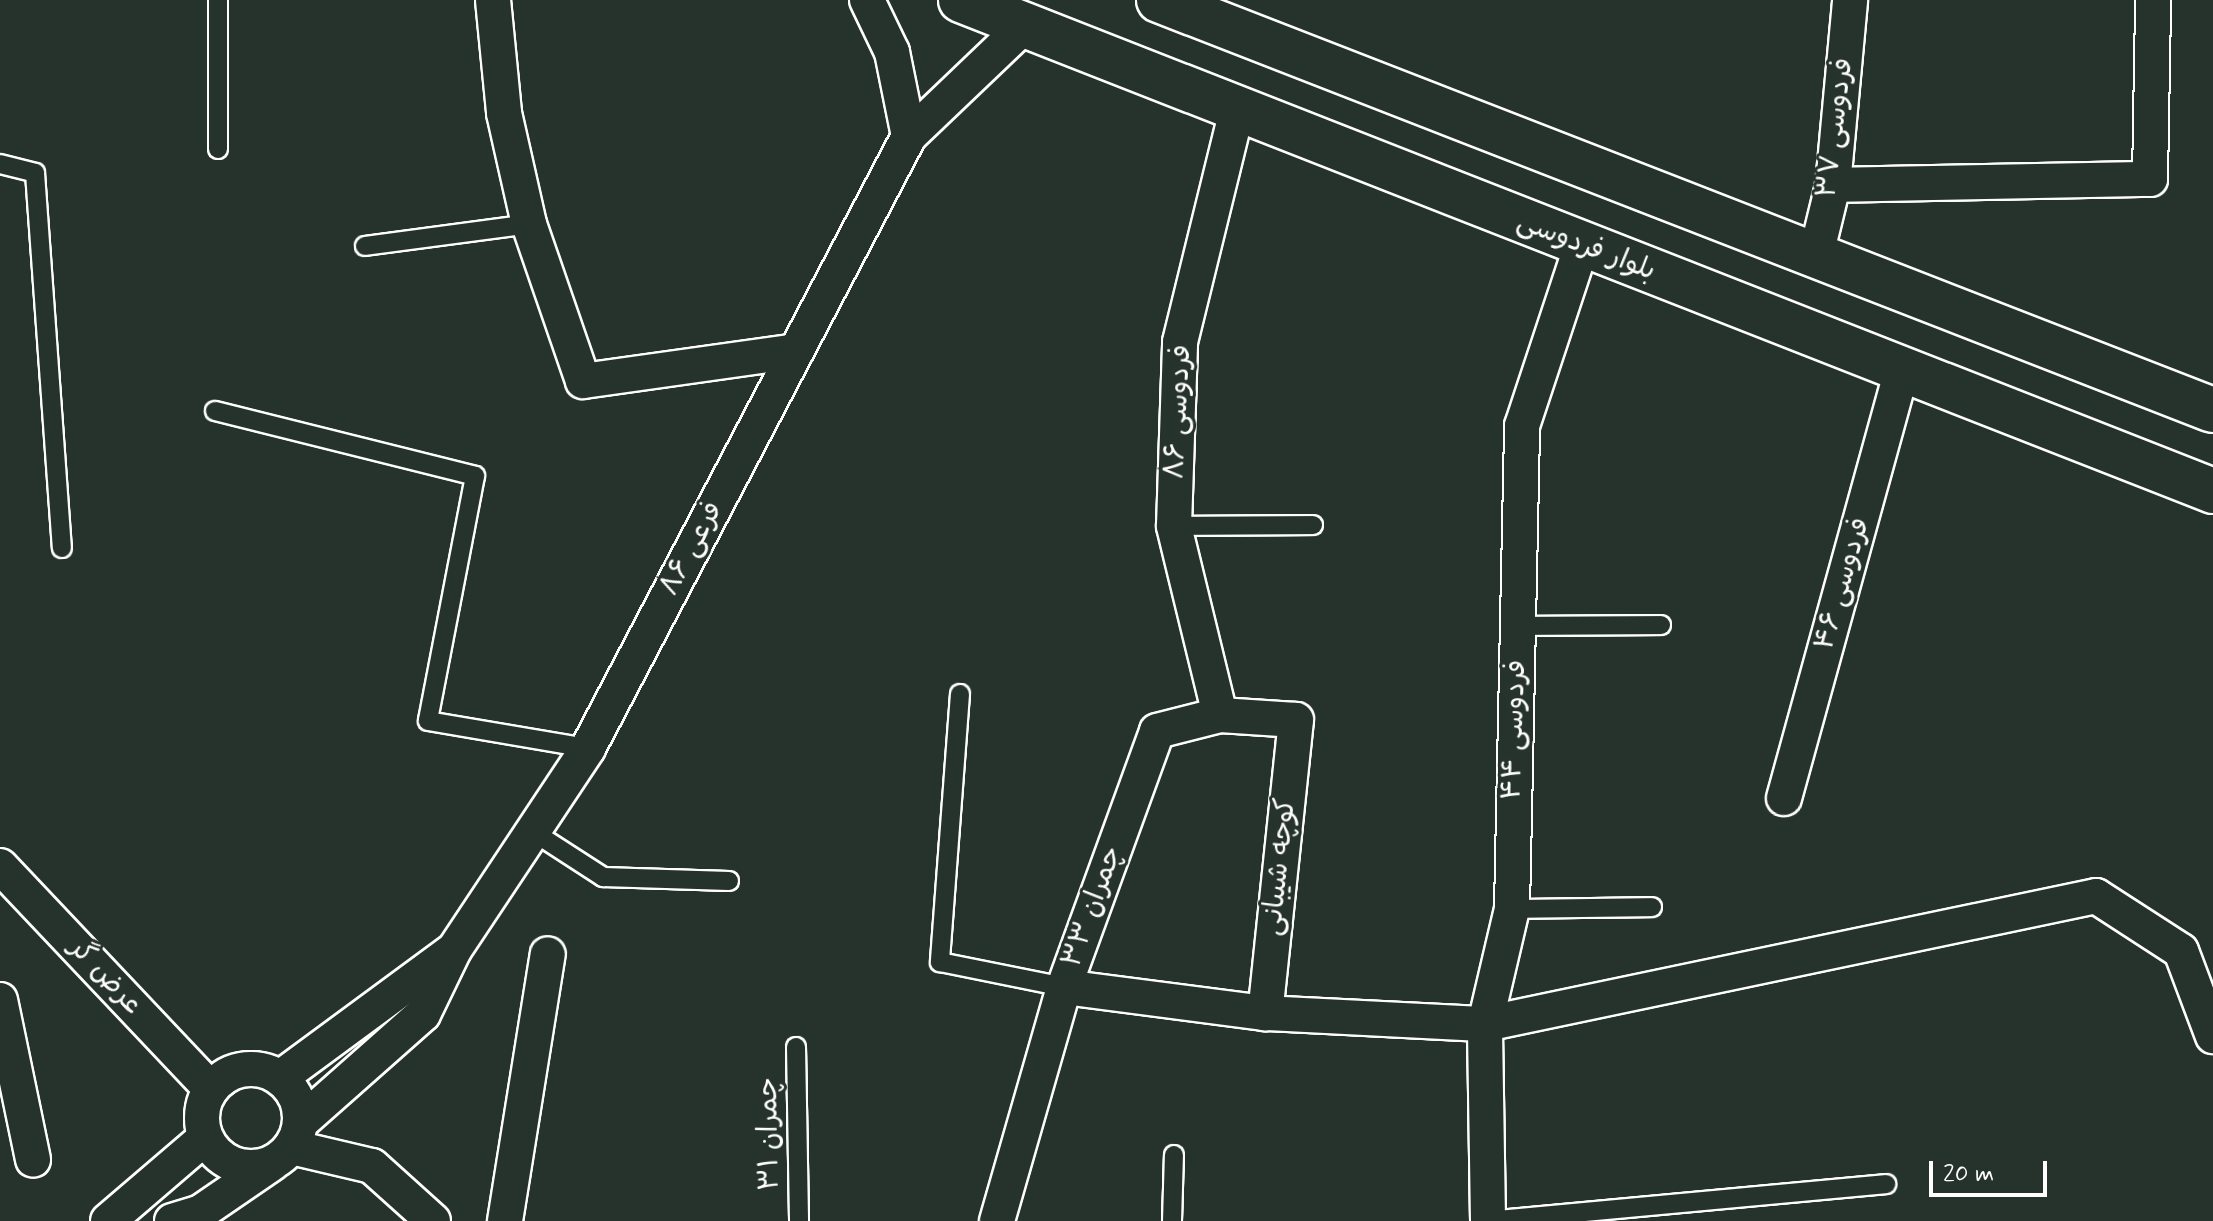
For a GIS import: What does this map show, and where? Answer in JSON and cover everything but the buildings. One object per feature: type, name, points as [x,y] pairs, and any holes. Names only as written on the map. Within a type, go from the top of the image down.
[{"type":"main road","name":"بلوار فردوسی","points":[[961,0],[1023,27],[2213,491]]},
{"type":"main road","points":[[1159,0],[2213,410]]},
{"type":"street","points":[[493,0],[504,113],[529,224],[583,381],[796,351]]},
{"type":"street","points":[[867,0],[892,52],[909,136]]},
{"type":"street","name":"فردوسی ۳۷","points":[[1816,255],[1833,185],[1850,0]]},
{"type":"street","points":[[1833,185],[2150,179],[2153,0]]},
{"type":"street","name":"فرعی ۸۶","points":[[454,950],[588,748],[909,136],[1023,27]]},
{"type":"street","name":"فردوسی ۸۶","points":[[1220,715],[1174,526],[1180,342],[1237,110]]},
{"type":"street","name":"فردوسی ۴۴","points":[[1488,1221],[1485,1024],[1512,909],[1522,426],[1582,245]]},
{"type":"street","name":"فردوسی ۴۶","points":[[1784,798],[1902,370]]},
{"type":"street","name":"چمران ۳۳","points":[[997,1221],[1064,987],[1157,731],[1220,715],[1296,720]]},
{"type":"street","name":"کوچه شیبانی","points":[[1265,1013],[1296,720]]},
{"type":"street","name":"عرض گر","points":[[0,866],[211,1089]]},
{"type":"street","points":[[1064,987],[1265,1013],[1485,1024],[2096,896],[2181,951],[2213,1036]]},
{"type":"street","points":[[280,1078],[454,950]]},
{"type":"street","points":[[172,1221],[201,1212],[287,1145],[423,1014],[454,950]]},
{"type":"street","points":[[505,1221],[548,954]]},
{"type":"street","points":[[0,1000],[33,1160]]},
{"type":"street","points":[[287,1145],[296,1098],[280,1078],[256,1068],[231,1072],[211,1089],[202,1113],[205,1138],[222,1158],[246,1168],[287,1145],[372,1166],[433,1221]]},
{"type":"street","points":[[108,1221],[205,1138]]},
{"type":"lane","points":[[218,0],[218,149]]},
{"type":"lane","points":[[0,164],[35,173],[62,548]]},
{"type":"lane","points":[[365,246],[529,224]]},
{"type":"lane","points":[[215,411],[475,476],[428,721],[588,748]]},
{"type":"lane","points":[[1174,526],[1313,525]]},
{"type":"lane","points":[[1519,626],[1661,625]]},
{"type":"lane","points":[[960,694],[940,962],[1064,987]]},
{"type":"lane","points":[[532,831],[603,877],[729,881]]},
{"type":"lane","points":[[1512,909],[1652,907]]},
{"type":"lane","name":"چمران ۳۱","points":[[796,1047],[799,1221]]},
{"type":"lane","points":[[1172,1221],[1174,1155]]},
{"type":"lane","points":[[1488,1221],[1886,1184]]}]
